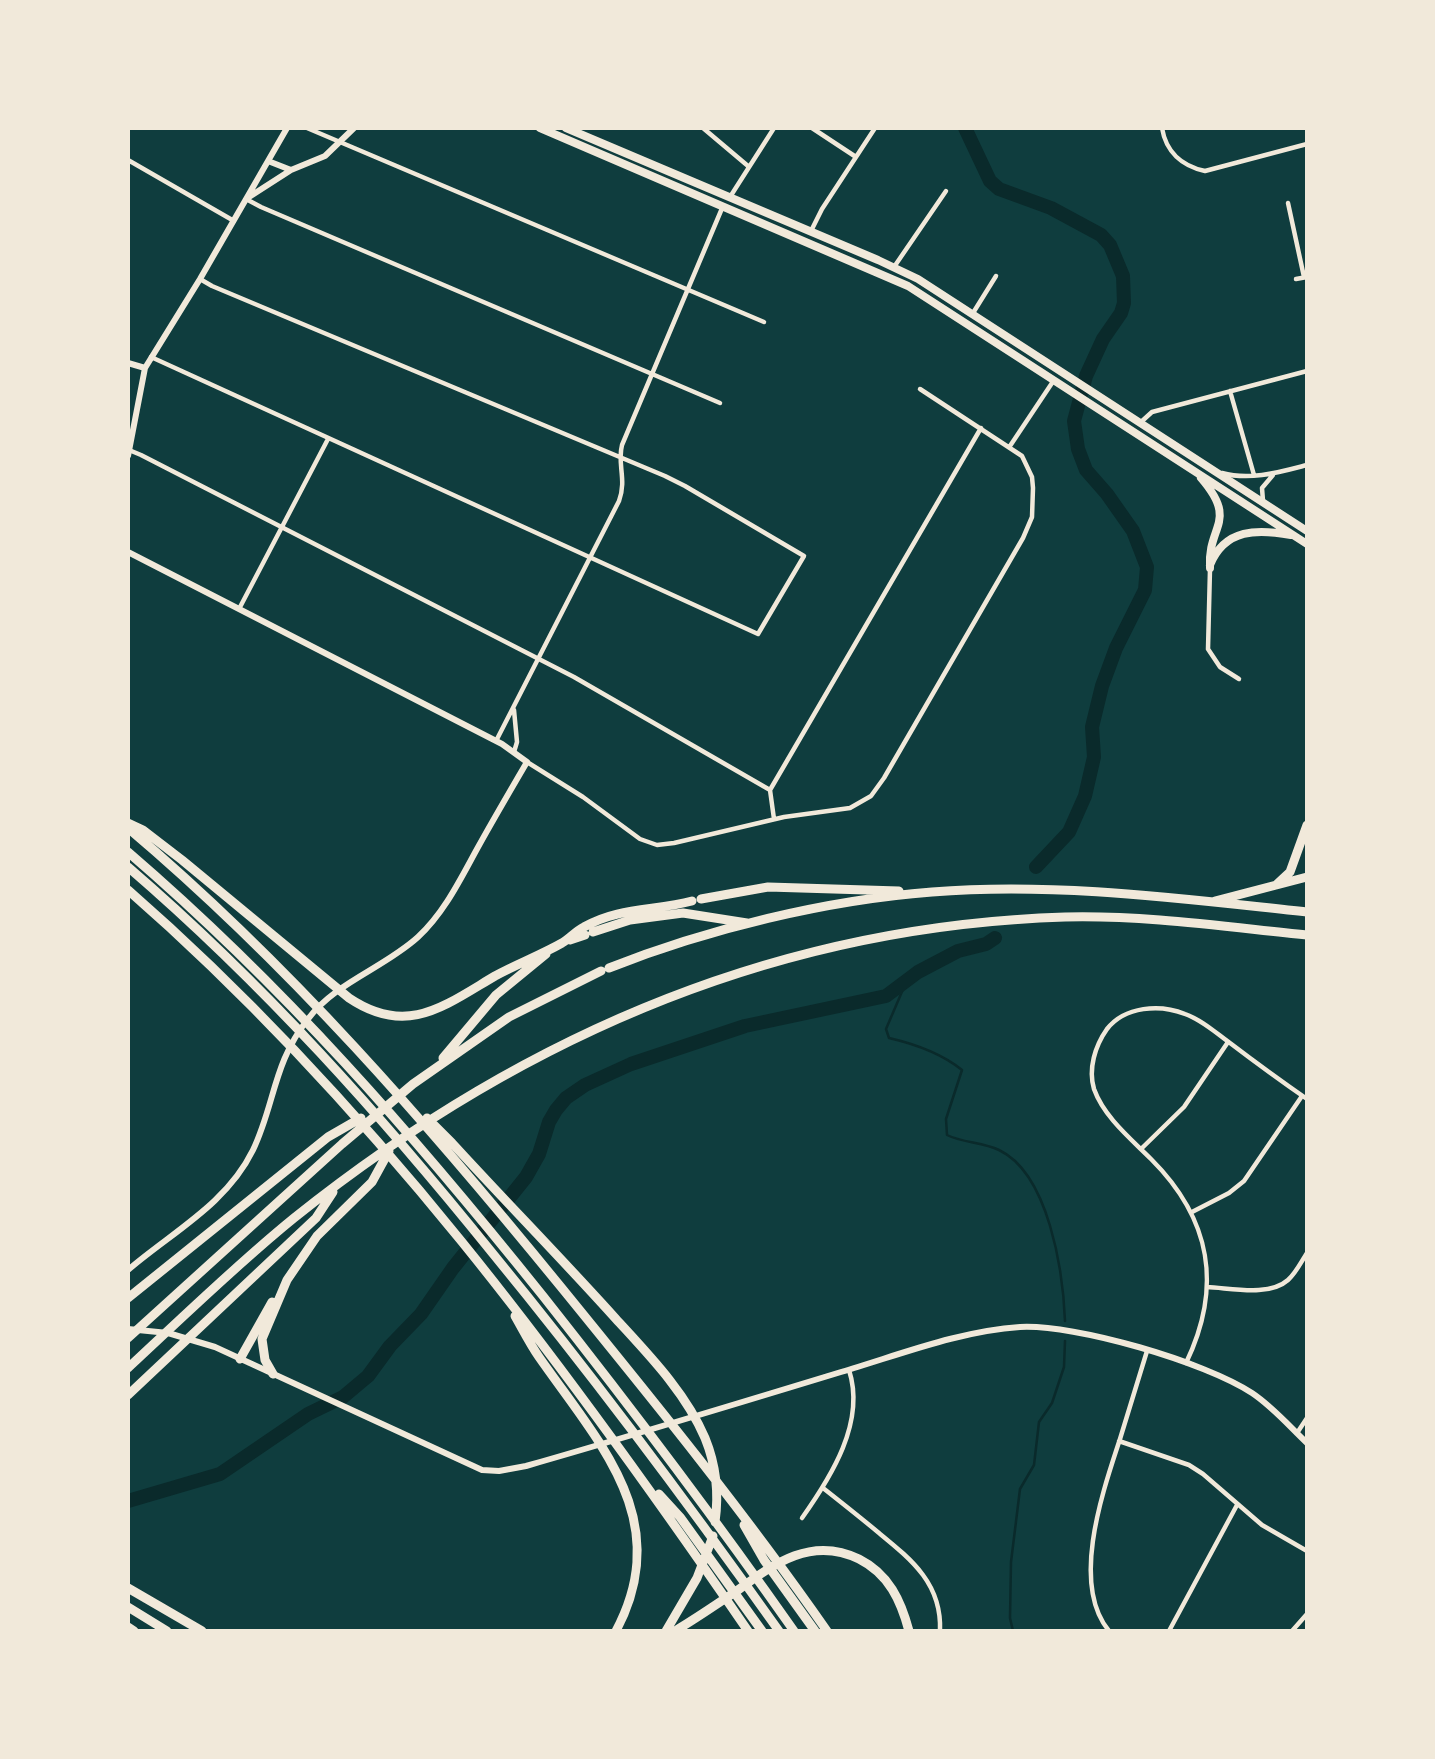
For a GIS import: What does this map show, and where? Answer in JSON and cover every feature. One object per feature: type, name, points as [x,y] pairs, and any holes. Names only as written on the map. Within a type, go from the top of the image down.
[{"type":"highway","points":[[540,128],[908,286],[1307,544]]},
{"type":"highway","points":[[566,128],[894,267],[931,287],[1307,531]]},
{"type":"highway","points":[[1194,470],[1212,491],[1221,513],[1209,555],[1210,568]]},
{"type":"highway","points":[[1210,568],[1214,557],[1226,544],[1245,533],[1262,531],[1295,536]]},
{"type":"highway","points":[[128,823],[144,830],[349,999],[375,1012],[402,1017],[434,1011],[514,966],[560,944],[630,920],[683,913],[752,924]]},
{"type":"highway","points":[[1265,889],[1282,881],[1290,872],[1307,825]]},
{"type":"highway","points":[[128,828],[214,903],[286,972],[387,1081],[648,1393],[827,1631]]},
{"type":"highway","points":[[128,852],[200,915],[273,985],[376,1095],[516,1262],[670,1460],[794,1631]]},
{"type":"highway","points":[[128,867],[209,938],[264,992],[359,1094],[509,1273],[612,1404],[779,1631]]},
{"type":"highway","points":[[1210,902],[1307,877]]},
{"type":"highway","points":[[434,1068],[496,995],[560,944],[583,927],[636,909],[669,907],[768,887],[933,892],[1056,890],[1307,912]]},
{"type":"highway","points":[[128,890],[247,1001],[355,1117],[500,1290],[591,1407],[748,1631]]},
{"type":"highway","points":[[128,1338],[390,1102],[509,1017],[605,969],[673,944],[862,900],[933,892]]},
{"type":"highway","points":[[128,1368],[273,1236],[338,1184],[393,1145],[496,1079],[543,1053],[668,997],[743,971],[818,950],[892,935],[969,925],[1046,918],[1135,919],[1307,935]]},
{"type":"highway","points":[[387,1081],[452,1143],[617,1320],[688,1406],[705,1437],[715,1470],[717,1506],[711,1542],[697,1578],[666,1631]]},
{"type":"highway","points":[[128,1298],[328,1137],[390,1102]]},
{"type":"highway","points":[[240,1359],[267,1310],[317,1236],[372,1182],[393,1145]]},
{"type":"highway","points":[[128,1395],[316,1218],[338,1184]]},
{"type":"highway","points":[[273,1374],[263,1355],[262,1339],[287,1280]]},
{"type":"highway","points":[[500,1290],[538,1356],[606,1449],[633,1514],[637,1558],[631,1594],[616,1631]]},
{"type":"highway","points":[[636,1470],[680,1517],[762,1631]]},
{"type":"highway","points":[[724,1491],[764,1560],[815,1631]]},
{"type":"highway","points":[[675,1631],[779,1561],[802,1552],[823,1549],[857,1558],[875,1569],[897,1595],[909,1631]]},
{"type":"highway","points":[[128,1588],[202,1631]]},
{"type":"highway","points":[[128,1607],[167,1631]]},
{"type":"highway","points":[[683,1631],[700,1616]]},
{"type":"highway","points":[[128,1627],[134,1631]]},
{"type":"street","points":[[287,128],[145,368],[128,453],[282,527],[539,660],[770,790]]},
{"type":"street","points":[[307,128],[764,321]]},
{"type":"street","points":[[246,199],[292,170],[320,159],[355,128]]},
{"type":"street","points":[[703,128],[748,166]]},
{"type":"street","points":[[730,197],[774,128]]},
{"type":"street","points":[[812,128],[856,157]]},
{"type":"street","points":[[811,232],[822,209],[875,128]]},
{"type":"street","points":[[1162,128],[1165,142],[1177,159],[1205,171],[1307,144]]},
{"type":"street","points":[[128,160],[234,221]]},
{"type":"street","points":[[268,161],[292,170]]},
{"type":"street","points":[[894,267],[946,191]]},
{"type":"street","points":[[246,199],[720,402]]},
{"type":"street","points":[[1288,203],[1306,277],[1296,279]]},
{"type":"street","points":[[496,741],[591,558],[623,490],[622,445],[723,205]]},
{"type":"street","points":[[972,313],[996,276]]},
{"type":"street","points":[[151,357],[758,634],[804,556],[685,486],[200,279]]},
{"type":"street","points":[[128,362],[145,368]]},
{"type":"street","points":[[1140,422],[1152,412],[1307,371]]},
{"type":"street","points":[[1010,446],[1054,379]]},
{"type":"street","points":[[128,552],[496,741],[583,797],[635,836],[651,844],[674,843],[774,819],[850,807],[870,796],[878,788],[1029,527],[1033,508],[1032,477],[1022,456],[920,389]]},
{"type":"street","points":[[1230,391],[1254,475]]},
{"type":"street","points":[[774,819],[770,790],[981,428]]},
{"type":"street","points":[[239,609],[328,439]]},
{"type":"street","points":[[1211,469],[1234,476],[1276,473],[1307,465]]},
{"type":"street","points":[[1264,503],[1261,496],[1264,484],[1276,473]]},
{"type":"street","points":[[1210,568],[1208,649],[1220,667],[1239,679]]},
{"type":"street","points":[[514,752],[517,742],[513,715],[515,706]]},
{"type":"street","points":[[128,1270],[209,1208],[234,1180],[253,1148],[280,1066],[303,1024],[331,996],[399,953],[433,922],[527,762]]},
{"type":"street","points":[[1186,1363],[1200,1330],[1207,1287],[1202,1240],[1192,1212],[1168,1177],[1105,1109],[1092,1081],[1094,1054],[1098,1044],[1111,1025],[1134,1011],[1166,1010],[1188,1015],[1305,1097],[1244,1181],[1229,1193],[1192,1212]]},
{"type":"street","points":[[1141,1149],[1184,1108],[1228,1042]]},
{"type":"street","points":[[1207,1287],[1275,1287],[1292,1276],[1307,1253]]},
{"type":"street","points":[[128,1329],[180,1336],[240,1359],[470,1467],[482,1470],[499,1471],[545,1461],[905,1352],[982,1332],[1022,1327],[1071,1331],[1186,1363],[1254,1394],[1307,1443]]},
{"type":"street","points":[[1110,1631],[1096,1607],[1091,1577],[1099,1503],[1147,1350]]},
{"type":"street","points":[[802,1518],[837,1464],[846,1437],[854,1386],[849,1370]]},
{"type":"street","points":[[1297,1433],[1307,1418]]},
{"type":"street","points":[[1119,1441],[1189,1465],[1262,1525],[1307,1551]]},
{"type":"street","points":[[823,1488],[908,1556],[924,1573],[937,1601],[940,1631]]},
{"type":"street","points":[[1169,1631],[1237,1505]]},
{"type":"street","points":[[1292,1631],[1307,1614]]},
{"type":"waterway","points":[[965,128],[990,181],[999,189],[1051,208],[1101,235],[1110,245],[1123,276],[1124,303],[1121,313],[1103,339],[1086,376],[1074,421],[1078,449],[1086,470],[1133,531],[1147,567],[1145,590],[1116,648],[1102,686],[1092,727],[1094,757],[1085,796],[1069,832],[1036,867]]},
{"type":"waterway","points":[[128,1501],[220,1474],[308,1414],[343,1397],[368,1376],[390,1346],[421,1314],[453,1268],[526,1177],[539,1154],[549,1122],[556,1110],[566,1098],[585,1085],[631,1064],[745,1026],[886,996],[918,972],[958,951],[986,944],[995,938]]},
{"type":"waterway","points":[[907,980],[886,1029],[889,1038],[927,1050],[962,1070],[946,1119],[947,1135],[999,1150],[1016,1162],[1030,1180],[1050,1226],[1061,1277],[1065,1321]]},
{"type":"waterway","points":[[1013,1631],[1010,1618],[1011,1562],[1020,1489],[1034,1465],[1039,1422],[1052,1403],[1064,1367],[1065,1341]]}]
